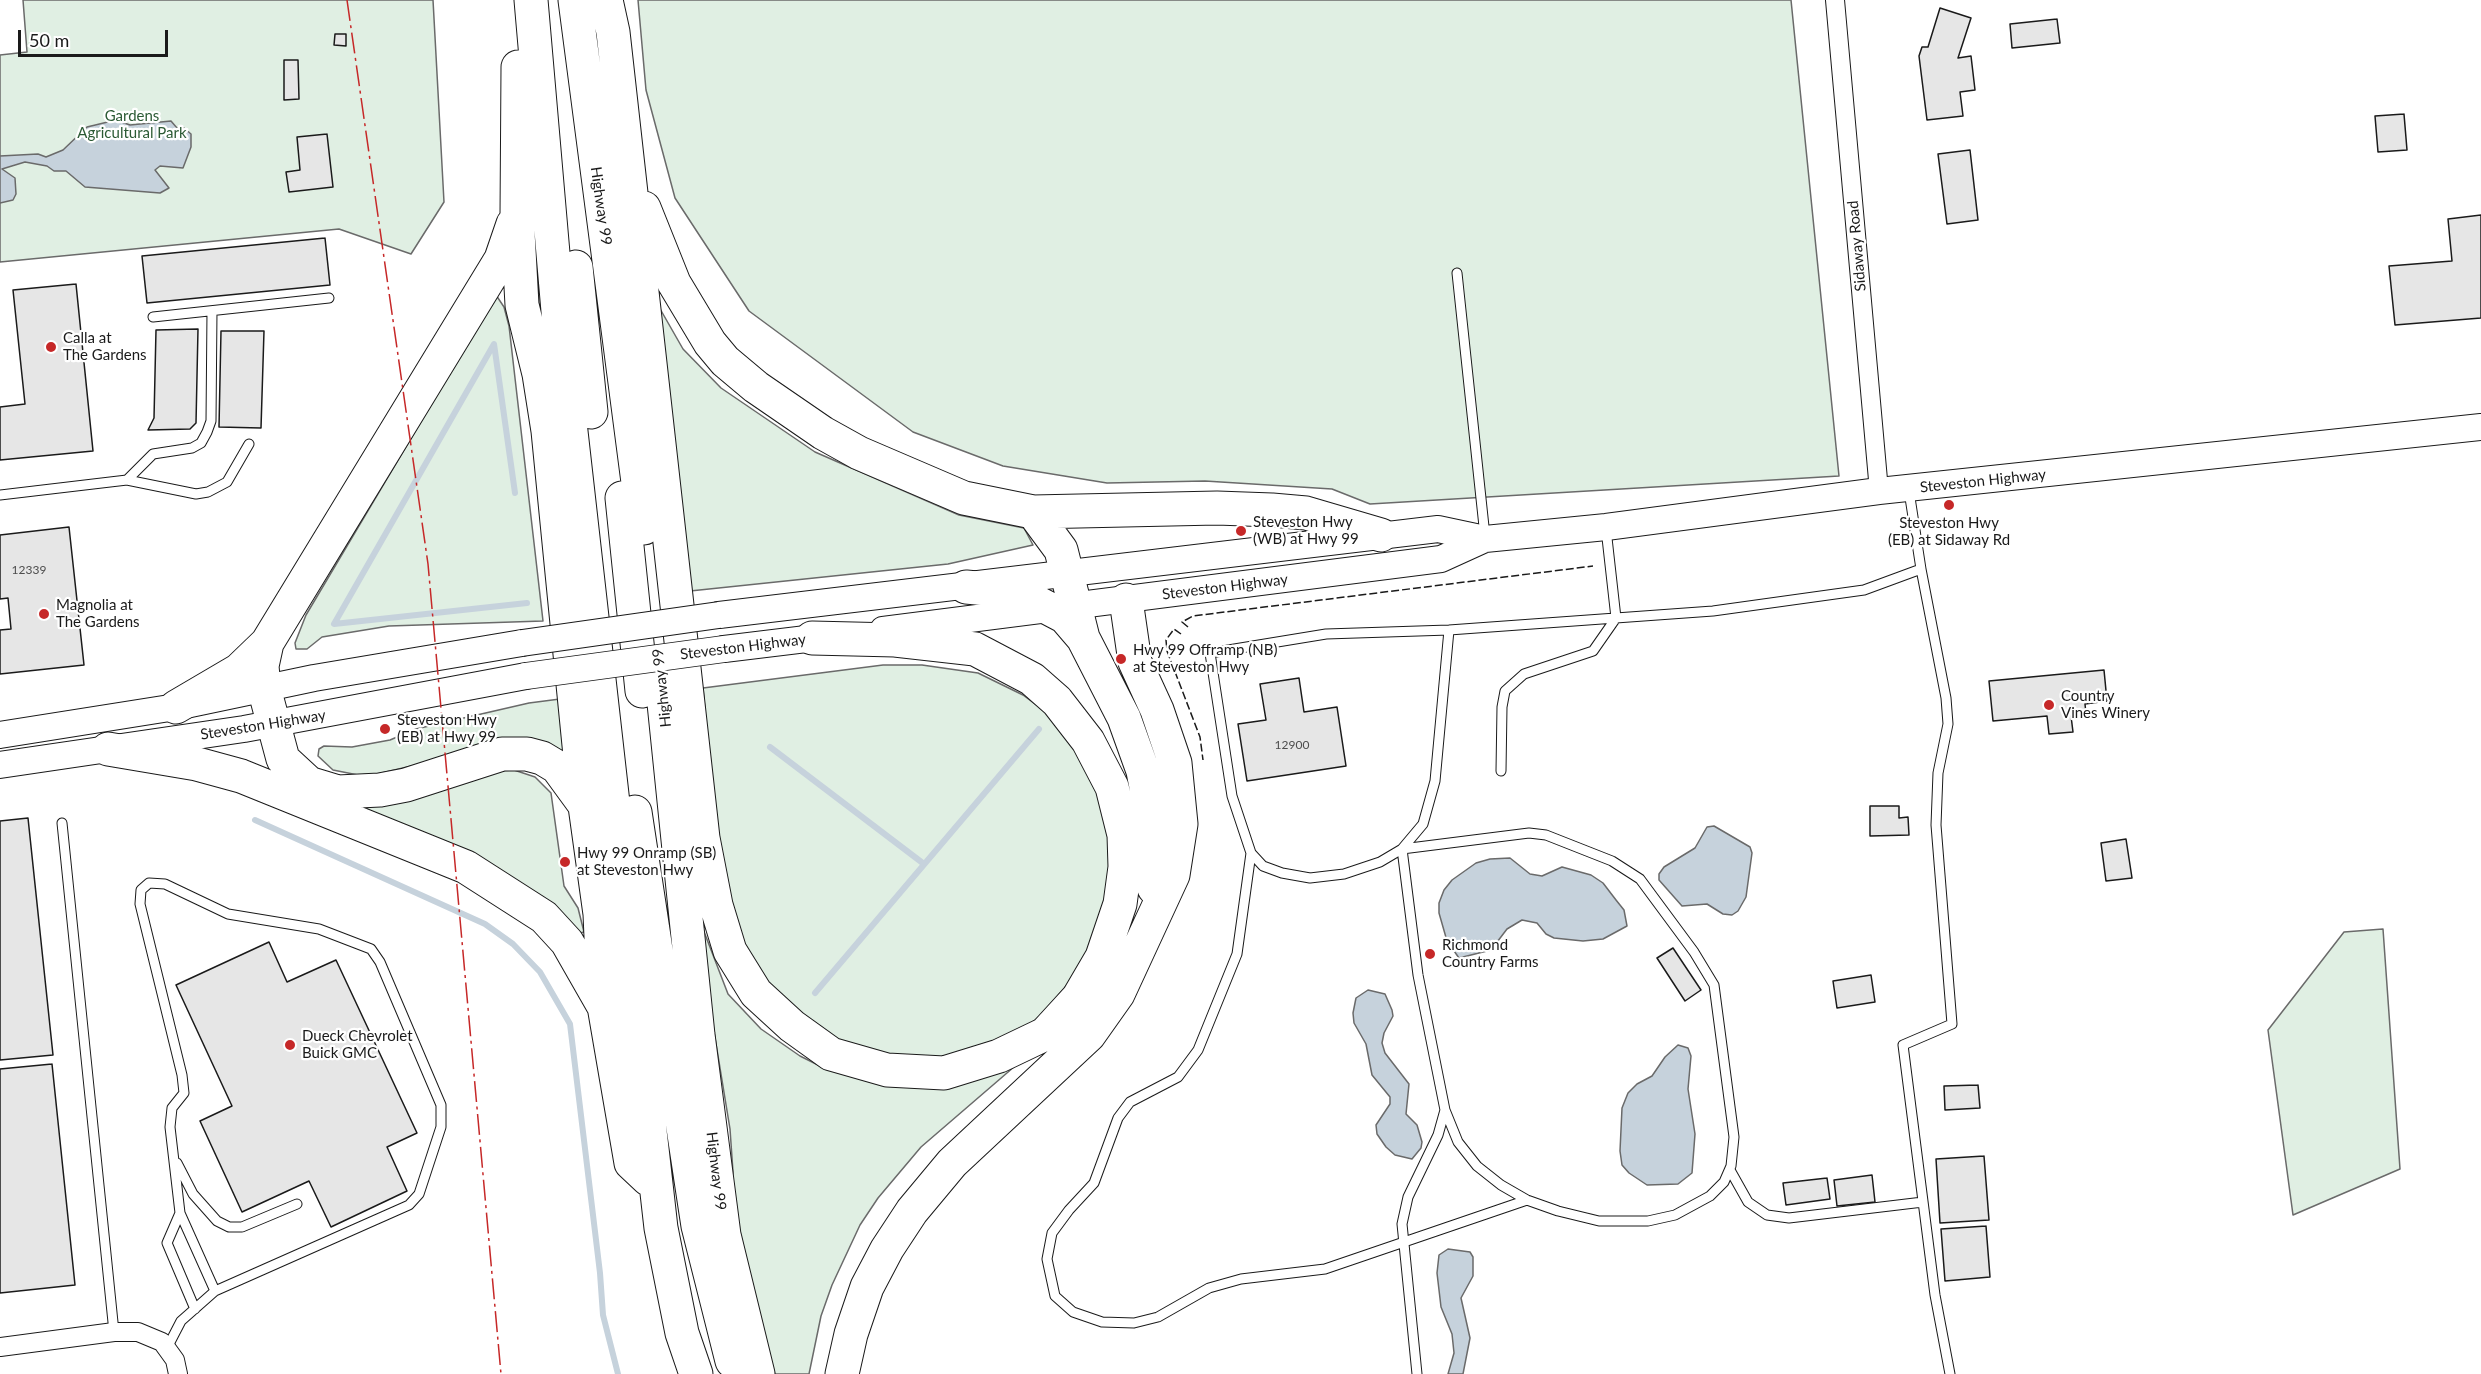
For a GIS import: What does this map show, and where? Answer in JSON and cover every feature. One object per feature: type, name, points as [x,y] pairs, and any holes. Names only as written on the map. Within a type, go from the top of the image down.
[{"type":"highway","points":[[529,0],[560,334],[661,1228],[682,1333],[696,1374]]},
{"type":"highway","points":[[529,0],[518,46],[517,214],[522,305],[539,374],[548,431],[585,806],[600,914],[604,1006],[631,1163],[656,1186]]},
{"type":"highway","name":"Highway 99","points":[[575,0],[649,561],[698,1035],[724,1235],[758,1374]]},
{"type":"highway","points":[[606,0],[613,32],[628,161],[676,615],[703,838],[716,905],[730,951],[756,993],[792,1026],[831,1054],[887,1070],[945,1073],[999,1056],[1045,1034],[1078,998],[1102,957],[1120,904],[1125,867],[1124,835],[1112,787],[1088,741],[1057,701],[1032,679],[1013,666],[975,649],[895,640],[812,638]]},
{"type":"highway","points":[[536,58],[556,105],[583,331],[619,712],[698,1226],[736,1374]]},
{"type":"highway","points":[[628,161],[674,283],[710,343],[725,361],[766,394],[823,433],[859,453],[964,498],[1033,512],[1217,508],[1283,511],[1306,513],[1381,535]]},
{"type":"highway","points":[[176,707],[239,670],[267,643],[501,259],[517,214]]},
{"type":"highway","points":[[612,287],[608,343],[646,732],[664,995]]},
{"type":"highway","points":[[1033,512],[1056,542],[1068,573],[1065,608],[1124,718],[1143,771],[1154,828],[1156,873],[1148,925]]},
{"type":"highway","points":[[966,587],[999,590],[1065,608]]},
{"type":"highway","points":[[842,1374],[851,1334],[867,1287],[887,1249],[912,1211],[952,1163],[1089,1035],[1118,994],[1173,875],[1181,824],[1175,763],[1157,711],[1136,662],[1126,600]]},
{"type":"highway","points":[[267,643],[262,666],[264,688],[283,759],[305,782],[360,824]]},
{"type":"highway","points":[[108,749],[197,764],[241,776],[466,867],[544,917],[567,942],[604,1006]]},
{"type":"highway","points":[[305,782],[338,792],[380,790],[406,786],[502,754],[527,754],[542,758],[556,767],[585,806]]},
{"type":"main road","name":"Steveston Highway","points":[[0,735],[176,707],[264,688],[522,643],[719,615],[966,587],[1381,535],[1438,529],[1485,539],[1606,527],[1880,491],[2481,427]]},
{"type":"main road","name":"Steveston Highway","points":[[0,765],[273,724],[526,676],[1441,559],[1485,539]]},
{"type":"street","name":"Sidaway Road","points":[[1835,0],[1880,491]]},
{"type":"street","points":[[0,1347],[114,1332],[138,1332],[162,1342],[175,1360],[178,1374]]},
{"type":"lane","points":[[1457,273],[1485,539]]},
{"type":"lane","points":[[153,317],[329,298]]},
{"type":"lane","points":[[127,480],[153,454],[192,448],[201,443],[207,432],[211,421],[212,311]]},
{"type":"lane","points":[[0,495],[127,480],[196,494],[208,492],[227,482],[249,444]]},
{"type":"lane","points":[[1908,489],[1946,698],[1948,724],[1938,773],[1936,825],[1952,1024],[1904,1045],[1935,1294],[1950,1374]]},
{"type":"lane","points":[[1501,771],[1502,707],[1505,691],[1524,674],[1593,651],[1616,618],[1606,527]]},
{"type":"lane","points":[[1449,630],[1435,781],[1422,824],[1402,849],[1380,862],[1344,874],[1310,878],[1282,873],[1263,866],[1251,853],[1232,796],[1210,653],[1326,634],[1449,630],[1713,611],[1864,590],[1921,569]]},
{"type":"lane","points":[[62,823],[114,1332]]},
{"type":"lane","points":[[1529,833],[1546,836],[1612,861],[1640,879],[1694,952],[1714,985],[1734,1137],[1730,1170],[1724,1182],[1710,1196],[1675,1215],[1648,1221],[1599,1221],[1558,1211],[1527,1200],[1501,1185],[1477,1166],[1458,1142],[1445,1110],[1418,975],[1402,849],[1529,833]]},
{"type":"lane","points":[[1251,853],[1237,954],[1198,1050],[1178,1077],[1130,1102],[1118,1118],[1094,1183],[1052,1233],[1047,1259],[1055,1296],[1073,1312],[1102,1322],[1134,1323],[1158,1317],[1209,1288],[1241,1279],[1325,1269],[1527,1200]]},
{"type":"lane","points":[[167,1348],[181,1321],[215,1291],[409,1205],[419,1194],[441,1127],[441,1105],[380,962],[371,949],[319,929],[228,914],[165,884],[149,883],[141,890],[140,904],[182,1075],[184,1093],[172,1108],[170,1127],[180,1213],[215,1291]]},
{"type":"lane","points":[[1417,1374],[1402,1224],[1408,1197],[1438,1135],[1445,1110]]},
{"type":"lane","points":[[173,1156],[193,1194],[217,1221],[229,1227],[242,1227],[297,1204]]},
{"type":"lane","points":[[1730,1170],[1748,1202],[1767,1215],[1789,1218],[1923,1202]]},
{"type":"lane","points":[[180,1213],[167,1243],[195,1309]]},
{"type":"green space","name":"Gardens Agricultural Park","points":[[23,0],[433,0],[444,202],[411,254],[339,229],[0,262],[0,55],[27,52]]},
{"type":"green space","points":[[638,0],[1791,0],[1839,476],[1370,504],[1332,489],[1205,481],[1107,483],[1003,466],[913,432],[749,311],[675,198],[646,90]]},
{"type":"green space","points":[[496,295],[504,307],[509,326],[543,621],[389,626],[322,637],[307,649],[296,649],[295,643],[306,615]]},
{"type":"green space","points":[[655,300],[683,349],[721,388],[815,452],[959,515],[1024,528],[1033,545],[948,564],[690,591]]},
{"type":"green space","points":[[883,665],[922,665],[978,673],[1023,695],[1062,724],[1099,777],[1115,878],[1096,937],[1073,978],[1040,1016],[1020,1032],[935,1060],[868,1055],[786,1012],[723,911],[703,688]]},
{"type":"green space","points":[[560,699],[564,754],[433,761],[377,774],[358,775],[333,770],[318,756],[319,749],[324,746],[352,747],[390,740],[416,729],[529,703]]},
{"type":"green space","points":[[514,770],[535,777],[551,793],[564,886],[578,908],[584,932],[580,933],[358,810],[357,803],[495,771]]},
{"type":"green space","points":[[693,903],[728,994],[761,1029],[800,1056],[822,1067],[868,1081],[1029,1054],[921,1147],[878,1198],[860,1225],[832,1285],[821,1316],[809,1374],[775,1374],[760,1331],[729,1208],[733,1172],[730,1129]]},
{"type":"green space","points":[[2383,929],[2400,1169],[2293,1215],[2268,1030],[2344,932]]},
{"type":"shaded area","points":[[116,120],[130,125],[171,121],[177,128],[184,128],[191,134],[191,147],[183,168],[160,166],[155,170],[169,188],[160,193],[85,187],[66,171],[54,171],[47,166],[25,162],[2,169],[15,178],[16,194],[13,200],[0,203],[0,156],[38,154],[46,157],[63,150],[87,127]]},
{"type":"shaded area","points":[[1714,826],[1750,847],[1752,853],[1746,897],[1738,911],[1732,915],[1723,914],[1707,904],[1682,906],[1659,880],[1659,874],[1664,867],[1695,848],[1707,827]]},
{"type":"shaded area","points":[[1510,858],[1530,874],[1542,876],[1562,867],[1591,875],[1603,883],[1624,910],[1627,926],[1603,939],[1583,941],[1554,938],[1546,934],[1537,923],[1522,920],[1507,929],[1491,950],[1459,958],[1447,941],[1439,913],[1439,903],[1444,890],[1452,880],[1476,863],[1490,859]]},
{"type":"shaded area","points":[[1368,990],[1385,994],[1392,1010],[1393,1016],[1384,1033],[1382,1043],[1385,1053],[1409,1084],[1406,1114],[1417,1125],[1422,1142],[1421,1148],[1412,1159],[1395,1155],[1377,1134],[1376,1125],[1390,1104],[1390,1097],[1372,1075],[1366,1044],[1354,1023],[1353,1013],[1356,998]]},
{"type":"shaded area","points":[[1678,1045],[1688,1048],[1691,1056],[1688,1089],[1695,1134],[1692,1173],[1678,1184],[1647,1185],[1629,1173],[1622,1165],[1620,1151],[1622,1108],[1628,1093],[1637,1084],[1652,1076],[1665,1057]]},
{"type":"shaded area","points":[[1448,1249],[1470,1252],[1473,1257],[1473,1276],[1461,1298],[1470,1338],[1463,1374],[1448,1374],[1454,1353],[1452,1334],[1441,1307],[1437,1273],[1439,1255]]},
{"type":"building","points":[[1940,8],[1971,18],[1958,58],[1971,56],[1975,90],[1960,92],[1963,116],[1927,120],[1919,56],[1922,47],[1928,47]]},
{"type":"building","points":[[2057,19],[2060,43],[2012,48],[2010,24]]},
{"type":"building","points":[[335,34],[346,34],[346,46],[334,45]]},
{"type":"building","points":[[284,60],[298,60],[299,99],[284,100]]},
{"type":"building","points":[[2404,114],[2407,150],[2378,152],[2375,116]]},
{"type":"building","points":[[327,134],[333,187],[289,192],[286,172],[300,170],[297,137]]},
{"type":"building","points":[[1970,150],[1978,220],[1947,224],[1938,154]]},
{"type":"building","points":[[2481,215],[2481,318],[2395,325],[2389,266],[2452,261],[2448,219]]},
{"type":"building","points":[[325,238],[330,285],[147,303],[142,256]]},
{"type":"building","name":"Calla at The Gardens","points":[[76,284],[93,451],[0,460],[0,407],[25,404],[13,290]]},
{"type":"building","points":[[198,329],[196,423],[190,429],[148,430],[154,418],[156,330]]},
{"type":"building","points":[[221,331],[264,331],[261,428],[219,427]]},
{"type":"building","name":"Magnolia at The Gardens","points":[[69,527],[84,665],[0,674],[0,630],[11,629],[8,598],[0,599],[0,535]]},
{"type":"building","points":[[2104,670],[2107,701],[2085,704],[2086,714],[2071,716],[2073,732],[2049,734],[2047,716],[1993,721],[1989,681]]},
{"type":"building","points":[[1299,678],[1304,712],[1337,707],[1346,766],[1247,781],[1238,724],[1266,720],[1260,684]]},
{"type":"building","points":[[1870,806],[1899,806],[1899,818],[1908,817],[1909,835],[1870,836]]},
{"type":"building","points":[[28,818],[53,1055],[0,1060],[0,821]]},
{"type":"building","points":[[2126,839],[2132,878],[2106,881],[2101,843]]},
{"type":"building","name":"Dueck Chevrolet Buick GMC","points":[[269,942],[287,982],[336,960],[417,1133],[387,1147],[407,1191],[331,1227],[309,1181],[242,1212],[200,1121],[232,1106],[176,985]]},
{"type":"building","points":[[1673,948],[1701,990],[1685,1001],[1657,958]]},
{"type":"building","points":[[1871,975],[1875,1002],[1837,1008],[1833,981]]},
{"type":"building","points":[[52,1064],[75,1285],[0,1293],[0,1069]]},
{"type":"building","points":[[1978,1085],[1980,1108],[1945,1110],[1944,1086]]},
{"type":"building","points":[[1984,1156],[1989,1220],[1940,1223],[1936,1159]]},
{"type":"building","points":[[1872,1175],[1875,1202],[1837,1206],[1834,1180]]},
{"type":"building","points":[[1827,1178],[1830,1199],[1786,1205],[1783,1183]]},
{"type":"building","points":[[1986,1226],[1990,1277],[1945,1281],[1941,1229]]},
{"type":"waterway","points":[[515,493],[494,344],[334,624],[527,603]]},
{"type":"waterway","points":[[815,993],[1039,729]]},
{"type":"waterway","points":[[770,747],[924,864]]},
{"type":"waterway","points":[[255,820],[485,924],[513,944],[540,972],[570,1024],[603,1315],[618,1374]]},
{"type":"fence","points":[[1188,627],[1182,622],[1193,616],[1593,566]]},
{"type":"fence","points":[[1181,634],[1174,629],[1166,640],[1167,651],[1200,737],[1203,760]]},
{"type":"power","points":[[347,0],[428,564],[501,1374]]},
{"type":"place","name":"Calla at The Gardens","points":[[51,347]]},
{"type":"place","name":"Steveston Hwy (EB) at Sidaway Rd","points":[[1949,505]]},
{"type":"place","name":"Steveston Hwy (WB) at Hwy 99","points":[[1241,531]]},
{"type":"place","name":"Magnolia at The Gardens","points":[[44,614]]},
{"type":"place","name":"Hwy 99 Offramp (NB) at Steveston Hwy","points":[[1121,659]]},
{"type":"place","name":"Country Vines Winery","points":[[2049,705]]},
{"type":"place","name":"Steveston Hwy (EB) at Hwy 99","points":[[385,729]]},
{"type":"place","name":"Hwy 99 Onramp (SB) at Steveston Hwy","points":[[565,862]]},
{"type":"place","name":"Richmond Country Farms","points":[[1430,954]]},
{"type":"place","name":"Dueck Chevrolet Buick GMC","points":[[290,1045]]}]
